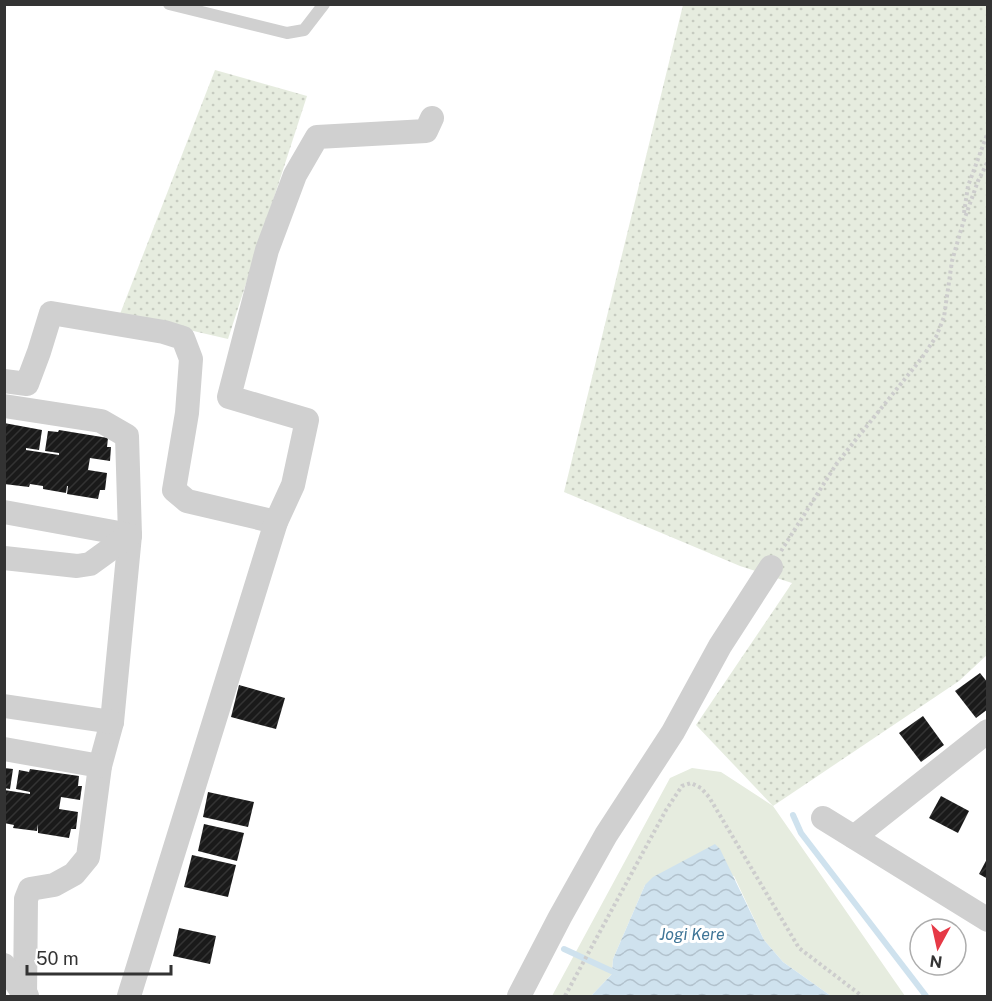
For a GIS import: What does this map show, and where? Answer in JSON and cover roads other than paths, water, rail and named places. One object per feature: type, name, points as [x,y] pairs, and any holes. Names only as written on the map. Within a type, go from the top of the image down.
[{"type":"street","points":[[129,996],[276,522],[293,485],[307,420],[230,397],[267,250],[295,175],[317,137],[426,131],[432,118]]},
{"type":"street","points":[[4,381],[27,384],[51,313],[164,332],[183,338],[191,359],[187,413],[174,490],[187,501],[276,522]]},
{"type":"street","points":[[4,406],[101,421],[127,436],[130,535],[112,722],[100,766],[88,857],[74,874],[54,885],[30,889],[26,899],[26,996]]},
{"type":"street","points":[[4,512],[130,535]]},
{"type":"street","points":[[4,558],[77,567],[90,564],[130,535]]},
{"type":"street","points":[[519,996],[606,835],[673,732],[720,646],[771,567]]},
{"type":"street","points":[[4,706],[112,722]]},
{"type":"street","points":[[854,837],[984,737]]},
{"type":"street","points":[[4,748],[100,766]]},
{"type":"street","points":[[824,818],[987,920]]},
{"type":"street","points":[[4,965],[26,996]]},
{"type":"lane","points":[[169,4],[287,33],[304,30],[324,4]]},
{"type":"water","name":"Jogi Kere","points":[[715,844],[720,849],[764,940],[783,962],[831,996],[591,996],[612,974],[613,959],[645,885],[653,877]]},
{"type":"waterway","points":[[793,815],[801,833],[926,996]]},
{"type":"waterway","points":[[564,949],[618,974]]}]
